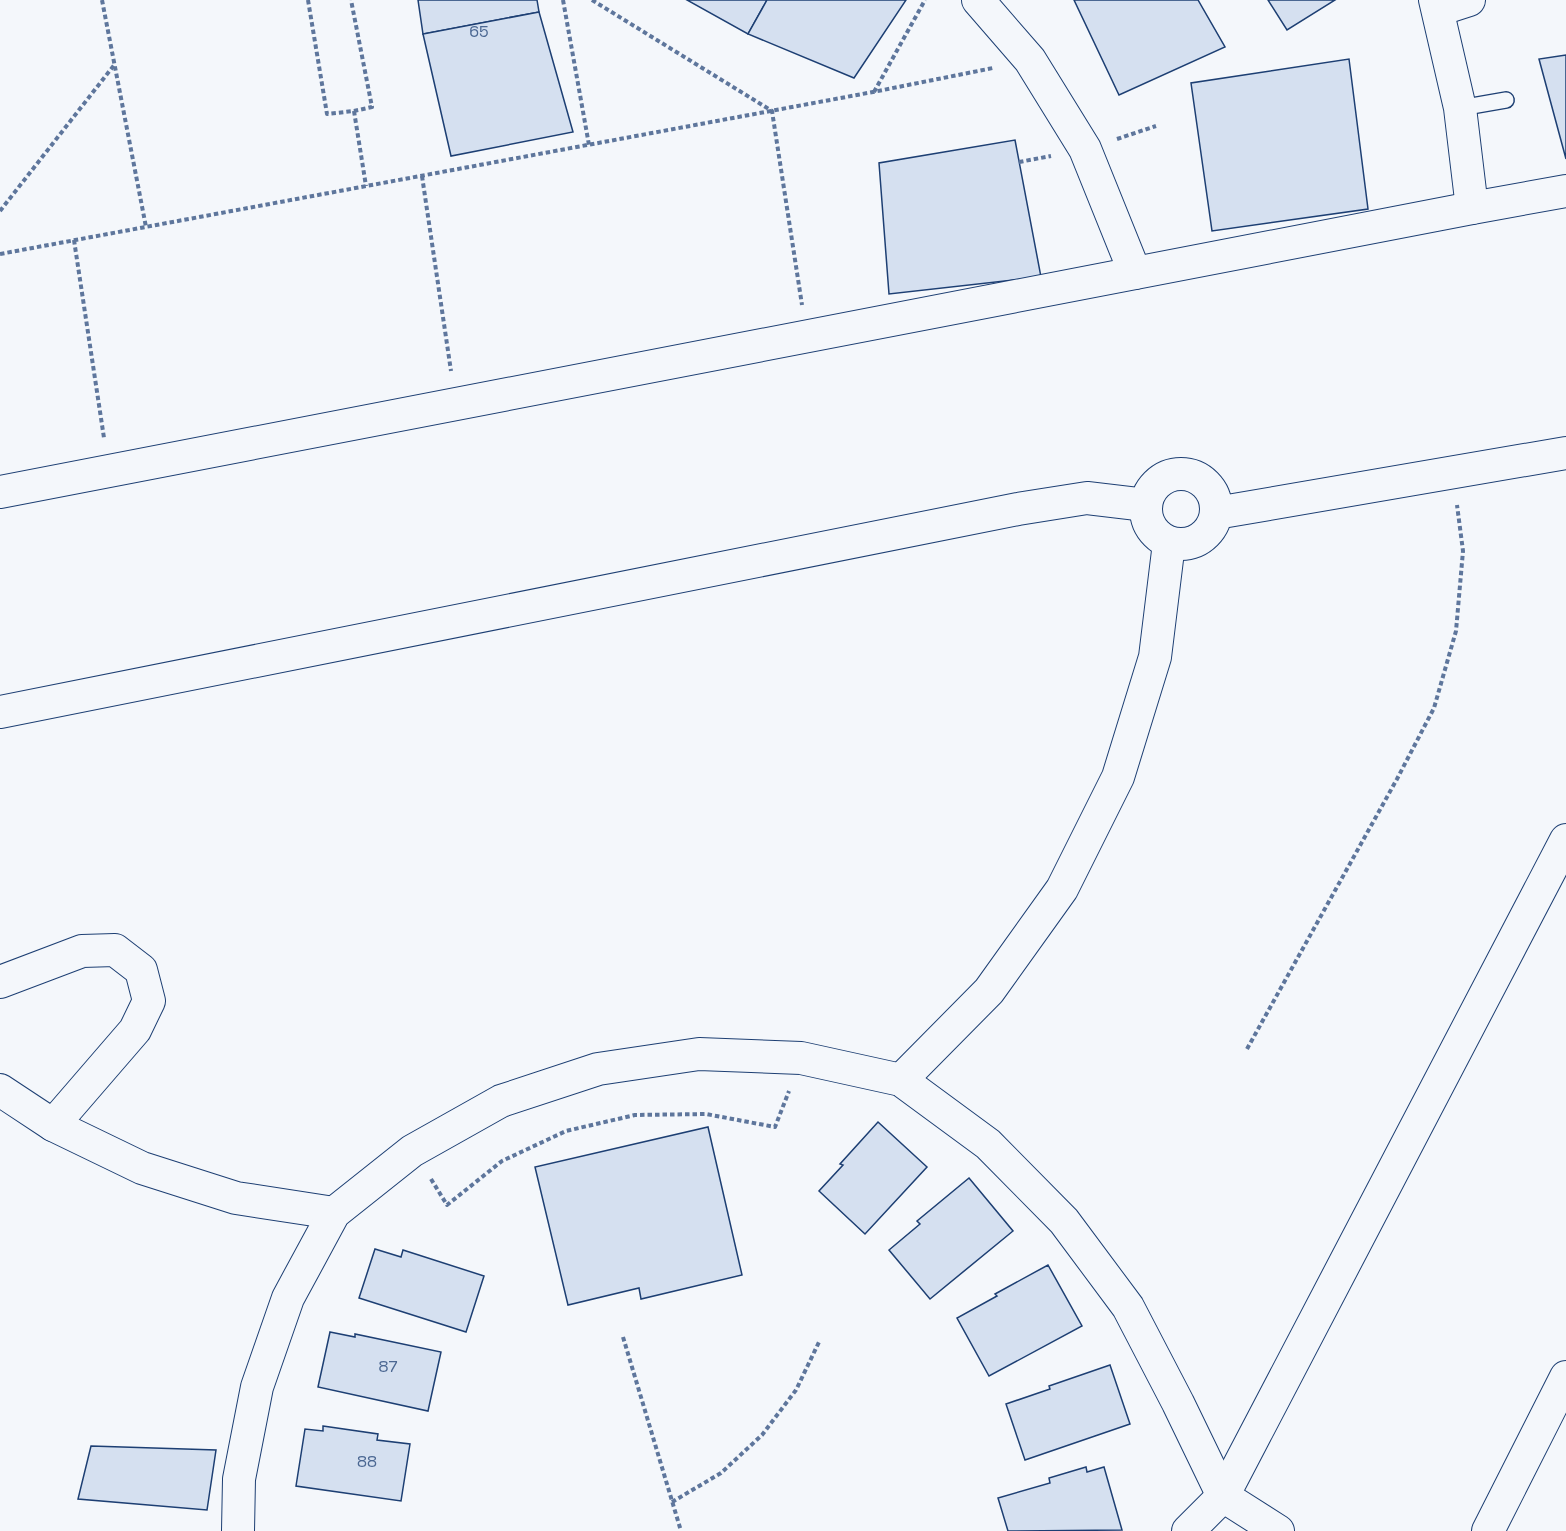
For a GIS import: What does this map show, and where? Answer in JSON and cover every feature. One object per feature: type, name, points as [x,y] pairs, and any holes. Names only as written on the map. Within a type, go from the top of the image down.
[{"type":"street","points":[[978,0],[1030,60],[1085,149],[1135,273]]},
{"type":"street","points":[[1469,0],[1436,5],[1460,108],[1472,208]]},
{"type":"street","points":[[0,492],[1566,191]]},
{"type":"street","points":[[1216,513],[1566,453]]},
{"type":"street","points":[[1185,474],[1202,481],[1213,496],[1216,513],[1208,532],[1190,543],[1169,543],[1156,534],[1151,527],[1147,520],[1146,505],[1153,488],[1167,477],[1185,474]]},
{"type":"street","points":[[0,712],[1018,509],[1087,498],[1146,505]]},
{"type":"street","points":[[901,1080],[989,991],[1062,889],[1118,777],[1155,657],[1169,543]]},
{"type":"street","points":[[1188,1531],[1223,1496],[1566,840]]},
{"type":"street","points":[[0,982],[82,951],[115,950],[141,970],[149,1001],[135,1030],[53,1125]]},
{"type":"street","points":[[238,1531],[239,1479],[257,1387],[288,1298],[334,1213],[412,1151],[501,1101],[598,1069],[699,1054],[801,1058],[901,1080],[988,1144],[1064,1221],[1128,1307],[1223,1496],[1278,1531]]},
{"type":"street","points":[[0,1090],[53,1125],[142,1168],[236,1198],[334,1213]]},
{"type":"street","points":[[1488,1531],[1566,1377]]},
{"type":"lane","points":[[1460,108],[1506,100]]},
{"type":"path","points":[[102,0],[146,227]]},
{"type":"path","points":[[308,0],[327,114],[372,107],[351,0]]},
{"type":"path","points":[[563,0],[589,144]]},
{"type":"path","points":[[592,0],[772,111],[807,336]]},
{"type":"path","points":[[873,92],[925,0]]},
{"type":"path","points":[[0,254],[873,92],[1030,60]]},
{"type":"path","points":[[0,211],[116,63]]},
{"type":"path","points":[[354,111],[366,186]]},
{"type":"path","points":[[422,176],[455,404]]},
{"type":"path","points":[[74,240],[110,470]]},
{"type":"path","points":[[1247,1049],[1434,708],[1456,631],[1463,551],[1453,472]]},
{"type":"path","points":[[412,1151],[447,1204],[502,1161],[566,1131],[578,1128],[635,1115],[706,1114],[775,1127],[801,1058]]},
{"type":"path","points":[[623,1337],[681,1531]]},
{"type":"path","points":[[672,1502],[721,1473],[762,1435],[796,1390],[820,1340]]},
{"type":"building","points":[[418,0],[537,0],[539,12],[423,34]]},
{"type":"building","points":[[687,0],[767,0],[748,34]]},
{"type":"building","points":[[767,0],[906,0],[854,78],[748,34]]},
{"type":"building","points":[[1074,0],[1198,0],[1225,47],[1119,95]]},
{"type":"building","points":[[1268,0],[1335,0],[1287,30]]},
{"type":"building","points":[[539,12],[573,132],[451,156],[423,34]]},
{"type":"building","points":[[1566,55],[1566,159],[1539,59]]},
{"type":"building","points":[[1349,59],[1368,209],[1212,231],[1191,83]]},
{"type":"building","points":[[1015,140],[1041,277],[889,294],[879,163]]},
{"type":"building","points":[[878,1122],[927,1167],[865,1234],[819,1191]]},
{"type":"building","points":[[708,1127],[742,1275],[641,1299],[639,1288],[568,1305],[535,1167]]},
{"type":"building","points":[[969,1178],[1013,1231],[930,1299],[889,1250],[920,1224],[917,1221]]},
{"type":"building","points":[[375,1249],[401,1257],[403,1250],[484,1276],[466,1332],[359,1298]]},
{"type":"building","points":[[1048,1265],[1082,1326],[989,1376],[957,1318]]},
{"type":"building","points":[[330,1332],[355,1337],[355,1334],[441,1352],[428,1411],[318,1387]]},
{"type":"building","points":[[1110,1365],[1130,1424],[1025,1460],[1006,1404]]},
{"type":"building","points":[[323,1426],[378,1434],[377,1440],[410,1444],[401,1501],[296,1486],[305,1429],[323,1431]]},
{"type":"building","points":[[91,1446],[216,1450],[207,1510],[78,1499]]},
{"type":"building","points":[[1086,1467],[1087,1472],[1104,1467],[1122,1530],[1008,1531],[998,1498],[1050,1483],[1049,1478]]}]
